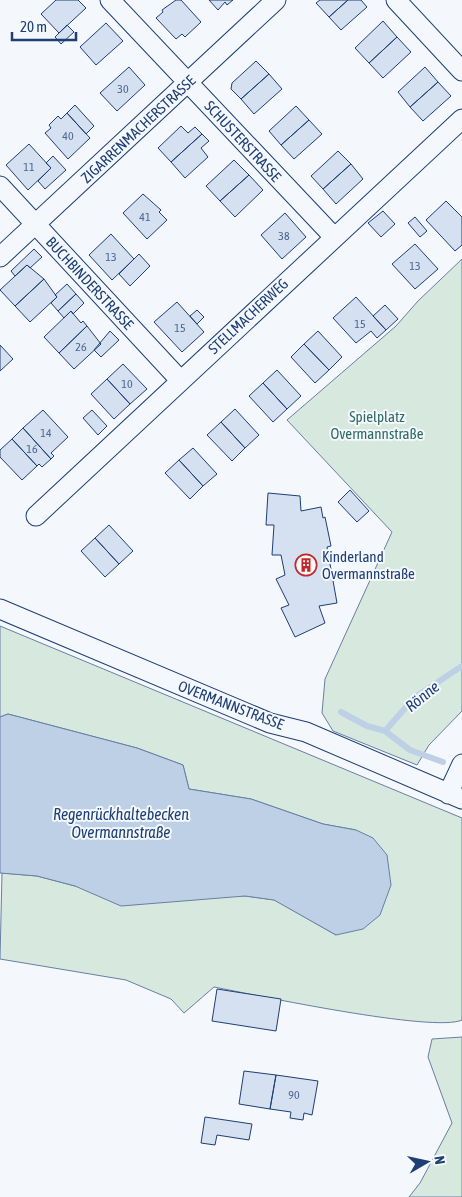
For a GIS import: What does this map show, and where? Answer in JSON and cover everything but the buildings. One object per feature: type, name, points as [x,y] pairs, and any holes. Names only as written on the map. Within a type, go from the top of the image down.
[{"type":"street","name":"SCHUSTERSTRASSE","points":[[110,0],[334,238]]},
{"type":"street","name":"ZIGARRENMACHERSTRASSE","points":[[0,257],[276,0]]},
{"type":"street","points":[[396,0],[462,71]]},
{"type":"street","name":"STELLMACHERWEG","points":[[36,516],[462,118]]},
{"type":"street","name":"BUCHBINDERSTRASSE","points":[[0,186],[180,380]]},
{"type":"street","name":"OVERMANNSTRASSE","points":[[0,609],[270,724],[306,732],[455,797]]},
{"type":"street","points":[[455,797],[462,764]]},
{"type":"green space","name":"Spielplatz Overmannstraße","points":[[462,259],[462,711],[429,745],[417,765],[333,731],[322,713],[325,679],[392,532],[287,420],[396,326],[418,301]]},
{"type":"green space","points":[[0,626],[462,818],[462,1020],[445,1023],[382,1017],[214,987],[184,1013],[171,999],[126,980],[0,959],[2,873],[37,876],[75,886],[245,896],[275,900],[336,935],[356,830],[323,824],[251,799],[189,789],[183,765],[137,748],[8,714],[0,717]]},
{"type":"green space","points":[[462,1037],[462,1197],[409,1197],[420,1183],[452,1123],[428,1057],[432,1039]]},
{"type":"water","name":"Regenrückhaltebecken Overmannstraße","points":[[8,714],[137,748],[183,765],[189,789],[251,799],[323,824],[356,830],[373,838],[387,855],[391,885],[380,915],[363,929],[336,935],[274,900],[245,896],[121,906],[75,886],[37,876],[0,873],[0,717]]},
{"type":"waterway","name":"Rönne","points":[[385,731],[414,698],[462,666]]},
{"type":"waterway","name":"Rönne","points":[[341,712],[367,726],[385,731],[410,750],[443,762]]},
{"type":"place","name":"Kinderland Overmannstraße","points":[[306,565]]}]
